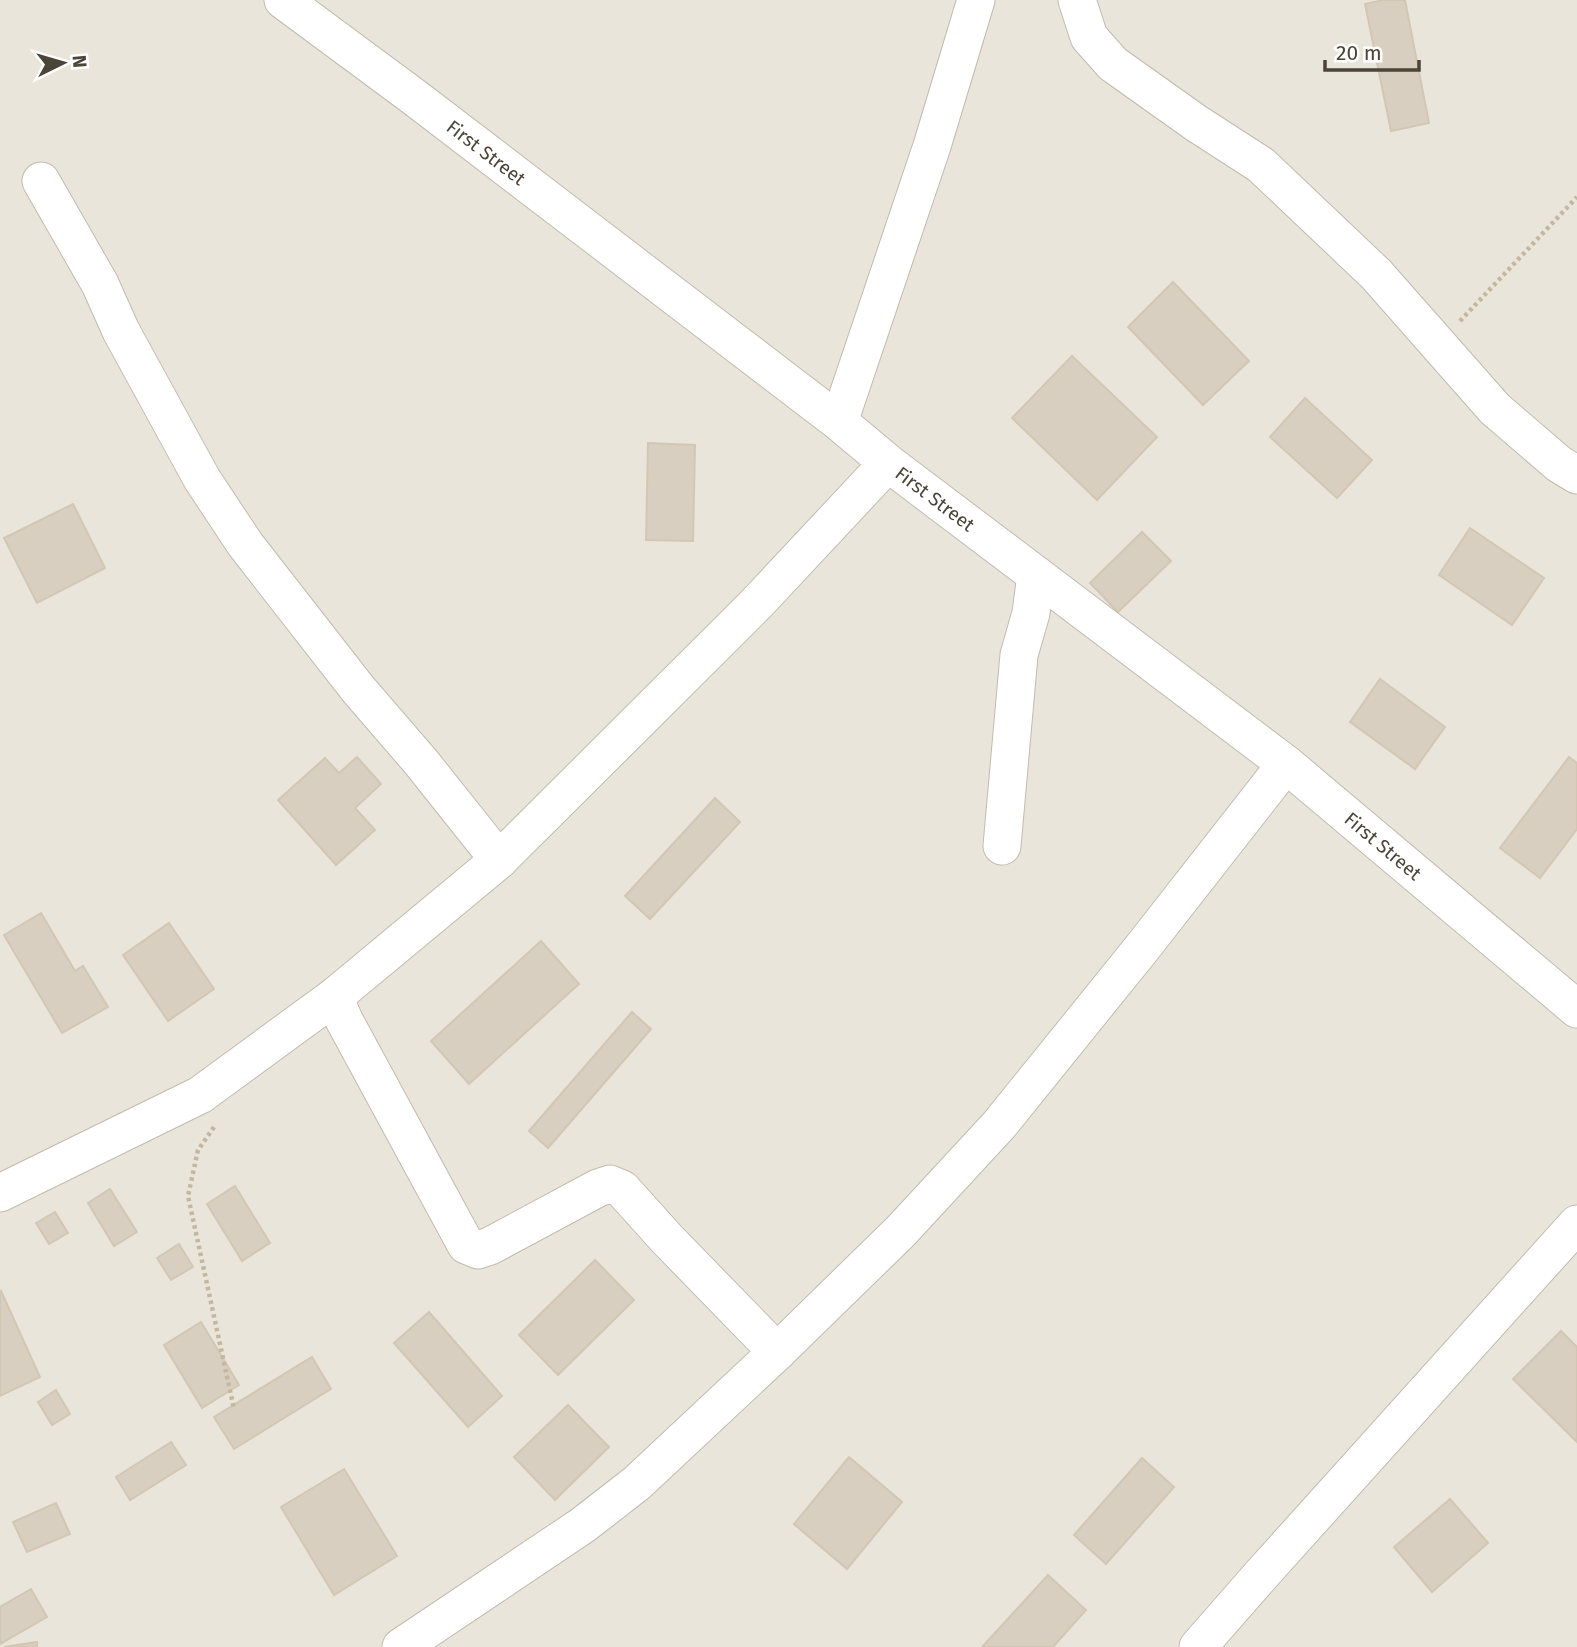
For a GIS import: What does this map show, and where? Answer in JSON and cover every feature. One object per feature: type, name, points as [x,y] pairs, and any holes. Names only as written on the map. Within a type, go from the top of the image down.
[{"type":"street","name":"First Street","points":[[283,0],[414,97],[839,422],[888,463],[1286,764],[1577,1009]]},
{"type":"street","points":[[839,422],[932,146],[976,0]]},
{"type":"street","points":[[1077,0],[1088,37],[1112,65],[1261,165],[1376,274],[1496,409],[1559,464],[1577,475]]},
{"type":"street","points":[[41,181],[100,284],[121,331],[174,431],[238,533],[358,689],[421,762],[499,860]]},
{"type":"street","points":[[0,1193],[200,1095],[334,997],[499,860],[757,603],[888,463]]},
{"type":"street","points":[[1002,846],[1019,656],[1031,612],[1036,575]]},
{"type":"street","points":[[401,1647],[583,1525],[637,1483],[901,1231],[999,1125],[1286,764]]},
{"type":"street","points":[[334,997],[466,1245],[478,1250],[490,1246],[610,1184],[622,1189],[777,1352]]},
{"type":"street","points":[[1198,1647],[1577,1224]]},
{"type":"path","points":[[1438,345],[1577,197]]},
{"type":"path","points":[[218,1121],[198,1150],[188,1196],[233,1409]]},
{"type":"shaded area","points":[[0,0],[1577,0],[1577,1647],[0,1647]]},
{"type":"building","points":[[1383,0],[1405,0],[1429,123],[1391,131],[1365,4]]},
{"type":"building","points":[[1173,282],[1249,361],[1203,405],[1128,327]]},
{"type":"building","points":[[1072,356],[1157,437],[1097,500],[1012,418]]},
{"type":"building","points":[[1305,398],[1372,460],[1337,498],[1270,437]]},
{"type":"building","points":[[648,443],[695,445],[693,541],[646,540]]},
{"type":"building","points":[[73,504],[105,568],[37,603],[4,538]]},
{"type":"building","points":[[1470,528],[1544,578],[1512,625],[1439,575]]},
{"type":"building","points":[[1142,532],[1171,561],[1118,612],[1090,583]]},
{"type":"building","points":[[1380,679],[1445,727],[1415,769],[1350,722]]},
{"type":"building","points":[[357,757],[381,784],[355,808],[375,830],[336,865],[278,800],[325,758],[339,773]]},
{"type":"building","points":[[1569,757],[1577,763],[1577,829],[1540,878],[1500,848]]},
{"type":"building","points":[[715,798],[740,822],[650,919],[625,896]]},
{"type":"building","points":[[41,913],[75,971],[83,966],[108,1007],[62,1033],[4,935]]},
{"type":"building","points":[[169,923],[214,989],[168,1021],[123,955]]},
{"type":"building","points":[[541,941],[579,984],[469,1084],[431,1041]]},
{"type":"building","points":[[632,1012],[651,1029],[548,1148],[529,1131]]},
{"type":"building","points":[[235,1186],[270,1243],[242,1261],[207,1204]]},
{"type":"building","points":[[110,1189],[137,1232],[114,1246],[88,1203]]},
{"type":"building","points":[[55,1212],[68,1233],[49,1244],[36,1223]]},
{"type":"building","points":[[179,1244],[193,1267],[171,1280],[157,1258]]},
{"type":"building","points":[[595,1260],[634,1300],[558,1375],[519,1335]]},
{"type":"building","points":[[0,1292],[40,1377],[0,1396]]},
{"type":"building","points":[[429,1312],[502,1396],[468,1427],[394,1343]]},
{"type":"building","points":[[201,1322],[239,1385],[202,1408],[164,1345]]},
{"type":"building","points":[[1561,1331],[1577,1347],[1577,1442],[1513,1379]]},
{"type":"building","points":[[312,1357],[331,1389],[234,1449],[214,1417]]},
{"type":"building","points":[[56,1390],[70,1414],[52,1425],[38,1402]]},
{"type":"building","points":[[568,1405],[609,1447],[555,1500],[514,1457]]},
{"type":"building","points":[[171,1442],[186,1465],[130,1500],[116,1477]]},
{"type":"building","points":[[849,1457],[902,1502],[847,1569],[794,1524]]},
{"type":"building","points":[[1142,1458],[1174,1487],[1106,1564],[1074,1535]]},
{"type":"building","points":[[344,1469],[397,1556],[334,1595],[281,1507]]},
{"type":"building","points":[[1450,1499],[1488,1543],[1432,1592],[1394,1547]]},
{"type":"building","points":[[56,1503],[70,1534],[27,1552],[13,1522]]},
{"type":"building","points":[[1048,1575],[1086,1610],[1053,1647],[982,1647]]},
{"type":"building","points":[[31,1589],[47,1617],[0,1644],[0,1607]]},
{"type":"building","points":[[37,1642],[37,1647],[4,1647]]}]
